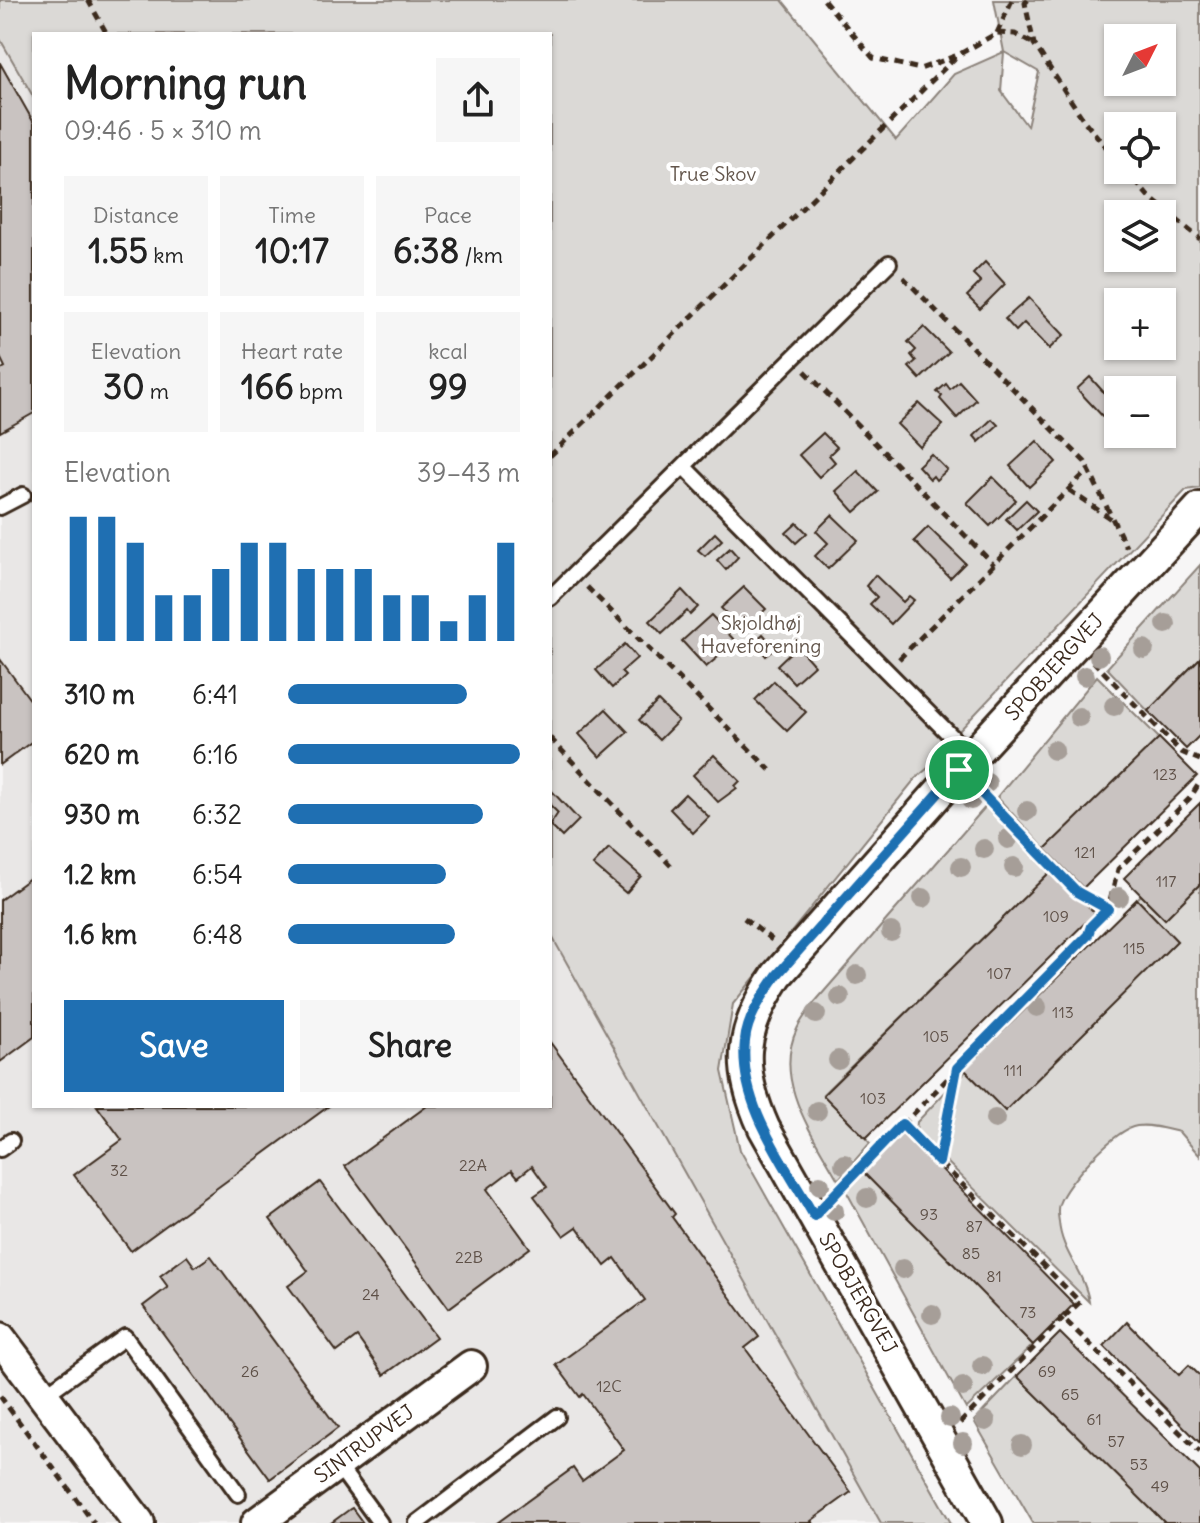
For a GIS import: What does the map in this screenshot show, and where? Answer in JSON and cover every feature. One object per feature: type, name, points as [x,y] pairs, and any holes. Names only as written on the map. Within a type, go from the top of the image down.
[{"type":"street","name":"SPOBJERGVEJ","points":[[987,1523],[753,1104],[745,1041],[755,1008],[793,956],[1200,508]]},
{"type":"street","points":[[0,1338],[139,1523]]},
{"type":"street","name":"SINTRUPVEJ","points":[[257,1523],[471,1366]]},
{"type":"lane","points":[[552,596],[889,263]]},
{"type":"lane","points":[[684,467],[887,671],[966,763]]},
{"type":"lane","points":[[0,507],[23,495]]},
{"type":"lane","points":[[43,1396],[125,1337],[238,1494]]},
{"type":"lane","points":[[417,1523],[557,1417]]},
{"type":"lane","points":[[337,1464],[380,1523]]},
{"type":"path","points":[[88,0],[106,32]]},
{"type":"path","points":[[824,0],[873,58],[920,69],[958,55],[997,33],[1015,34],[1034,44]]},
{"type":"path","points":[[997,33],[1012,0]]},
{"type":"path","points":[[1026,1],[1034,44],[1085,122],[1104,144]]},
{"type":"path","points":[[552,454],[958,55]]},
{"type":"path","points":[[1138,184],[1200,239]]},
{"type":"path","points":[[889,263],[1085,462],[1133,561],[1142,571]]},
{"type":"path","points":[[793,358],[994,565]]},
{"type":"path","points":[[887,671],[1088,470]]},
{"type":"path","points":[[1069,490],[1113,520]]},
{"type":"path","points":[[575,575],[770,770]]},
{"type":"path","points":[[1075,643],[1181,752],[1200,760]]},
{"type":"path","points":[[552,740],[674,869]]},
{"type":"path","points":[[966,763],[1077,892],[1108,909]]},
{"type":"path","points":[[814,1216],[1088,935],[1091,926],[1108,909],[1118,869],[1190,798],[1200,782]]},
{"type":"path","points":[[744,918],[793,956]]},
{"type":"path","points":[[939,1162],[957,1068]]},
{"type":"path","points":[[902,1124],[1080,1302],[942,1441]]},
{"type":"path","points":[[1063,1318],[1200,1452]]},
{"type":"path","points":[[0,1396],[94,1523]]},
{"type":"shaded area","points":[[0,0],[32,61],[32,1108],[552,1108],[552,937],[881,1523],[0,1523]]},
{"type":"green space","points":[[0,0],[782,0],[896,140],[954,74],[1004,52],[994,0],[1200,0],[1200,488],[1186,490],[944,747],[947,752],[915,779],[733,1004],[722,1071],[740,1150],[951,1523],[881,1523],[552,937],[552,32],[32,32],[32,95],[0,39]],"holes":[[[1004,52],[1039,72],[1027,126],[1001,91]]]},
{"type":"green space","points":[[1200,565],[1200,658],[1148,711],[1107,668]]},
{"type":"green space","points":[[1097,676],[1159,738],[1045,849],[997,797]]},
{"type":"green space","points":[[987,805],[1052,870],[823,1094],[870,1143],[838,1180],[808,1127],[793,1088],[789,1068],[797,1029],[814,1003]]},
{"type":"green space","points":[[1200,884],[1200,1156],[1179,1132],[1137,1126],[1104,1146],[1071,1183],[1059,1204],[1059,1220],[1064,1243],[1083,1281],[1089,1302],[943,1158],[960,1078],[966,1071],[1005,1110],[1177,941],[1137,899],[1141,895],[1165,919]]},
{"type":"green space","points":[[950,1087],[936,1152],[916,1131],[917,1122]]},
{"type":"green space","points":[[862,1171],[1033,1345],[966,1409],[845,1189]]},
{"type":"green space","points":[[1017,1376],[1165,1523],[1033,1523],[974,1421]]},
{"type":"building","points":[[0,63],[32,119],[32,414],[0,432],[0,370],[5,367],[0,357]]},
{"type":"building","points":[[985,262],[1005,284],[980,309],[967,296],[981,282],[973,274]]},
{"type":"building","points":[[1029,298],[1064,335],[1049,349],[1024,323],[1016,331],[1005,319]]},
{"type":"building","points":[[924,327],[949,352],[920,379],[909,367],[916,361],[911,355],[916,350],[908,342]]},
{"type":"building","points":[[1090,377],[1104,392],[1104,418],[1077,389]]},
{"type":"building","points":[[959,381],[976,400],[957,418],[937,392],[946,384],[950,389]]},
{"type":"building","points":[[919,403],[943,425],[920,447],[897,424]]},
{"type":"building","points":[[992,419],[998,425],[979,442],[974,436]]},
{"type":"building","points":[[823,433],[837,447],[829,455],[835,462],[819,477],[799,455]]},
{"type":"building","points":[[1037,441],[1056,462],[1029,487],[1010,466]]},
{"type":"building","points":[[931,454],[947,470],[936,480],[933,476],[930,479],[918,466]]},
{"type":"building","points":[[858,471],[878,492],[855,512],[836,491]]},
{"type":"building","points":[[993,477],[1016,500],[990,526],[967,503]]},
{"type":"building","points":[[1026,500],[1037,511],[1017,530],[1006,519]]},
{"type":"building","points":[[832,515],[858,540],[828,569],[815,556],[828,543],[816,531]]},
{"type":"building","points":[[797,523],[807,533],[796,543],[786,533]]},
{"type":"building","points":[[928,527],[965,563],[950,578],[914,541]]},
{"type":"building","points":[[715,533],[722,540],[705,556],[698,550]]},
{"type":"building","points":[[730,548],[738,557],[726,570],[717,560]]},
{"type":"building","points":[[875,575],[903,602],[909,596],[914,600],[891,624],[870,604],[877,597],[866,586]]},
{"type":"building","points":[[744,587],[766,609],[743,631],[721,608]]},
{"type":"building","points":[[682,590],[698,607],[690,615],[687,611],[662,634],[650,621]]},
{"type":"building","points":[[711,615],[736,642],[706,667],[682,641]]},
{"type":"building","points":[[763,634],[775,648],[766,656],[754,642]]},
{"type":"building","points":[[625,644],[637,658],[621,672],[625,676],[612,688],[596,670]]},
{"type":"building","points":[[797,646],[814,665],[794,683],[777,665]]},
{"type":"building","points":[[1200,658],[1200,735],[1186,749],[1148,711]]},
{"type":"building","points":[[0,659],[32,702],[32,741],[0,765]]},
{"type":"building","points":[[774,681],[806,712],[787,731],[755,700]]},
{"type":"building","points":[[658,701],[678,721],[659,740],[639,720]]},
{"type":"building","points":[[606,709],[628,732],[600,757],[579,734]]},
{"type":"building","points":[[1159,738],[1197,776],[1083,888],[1045,849]]},
{"type":"building","points":[[714,755],[740,781],[735,786],[737,788],[718,802],[693,775]]},
{"type":"building","points":[[552,791],[579,820],[562,837],[552,827],[558,813],[552,807]]},
{"type":"building","points":[[685,794],[709,817],[693,833],[670,809]]},
{"type":"building","points":[[1200,803],[1200,884],[1165,919],[1124,878]]},
{"type":"building","points":[[609,848],[641,876],[626,893],[593,865]]},
{"type":"building","points":[[1052,870],[1095,913],[866,1138],[823,1095]]},
{"type":"building","points":[[32,876],[32,1038],[0,1062],[0,900]]},
{"type":"building","points":[[1137,899],[1177,941],[1005,1111],[964,1069]]},
{"type":"building","points":[[552,1045],[675,1214],[672,1217],[759,1337],[745,1348],[851,1492],[811,1521],[813,1523],[497,1523],[573,1468],[582,1481],[624,1450],[583,1394],[580,1397],[556,1365],[645,1300],[615,1258],[605,1266],[577,1227],[564,1236],[534,1196],[547,1187],[532,1166],[518,1177],[512,1170],[487,1189],[530,1248],[449,1308],[345,1166],[424,1108],[552,1108]]},
{"type":"building","points":[[98,1108],[326,1108],[131,1251],[74,1175],[122,1140]]},
{"type":"building","points":[[903,1130],[1074,1304],[1033,1345],[862,1171]]},
{"type":"building","points":[[320,1182],[436,1337],[384,1375],[357,1337],[337,1352],[288,1286],[308,1271],[270,1219]]},
{"type":"building","points":[[187,1256],[195,1267],[211,1256],[338,1428],[270,1479],[143,1306],[168,1287],[160,1276]]},
{"type":"building","points":[[1127,1322],[1179,1375],[1189,1365],[1200,1376],[1200,1443],[1104,1346]]},
{"type":"building","points":[[1060,1333],[1200,1472],[1200,1523],[1165,1523],[1017,1376]]},
{"type":"building","points":[[350,1509],[363,1523],[331,1523]]},
{"type":"route","points":[[959,770],[1077,892],[1108,909],[1091,926],[1088,935],[957,1068],[939,1162],[902,1124],[814,1216],[753,1104],[745,1041],[755,1008],[777,975],[959,770]]},
{"type":"park label","name":"True Skov","points":[[713,174]]},
{"type":"park label","name":"Skjoldhøj Haveforening","points":[[761,634]]}]
